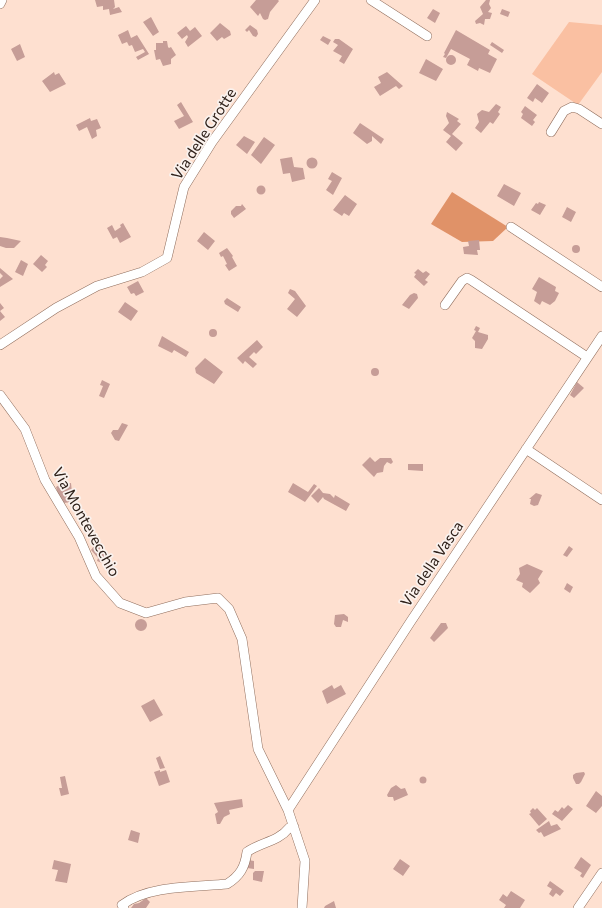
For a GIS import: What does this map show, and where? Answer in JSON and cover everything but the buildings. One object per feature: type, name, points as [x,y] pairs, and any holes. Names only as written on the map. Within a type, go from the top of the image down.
[{"type":"street","points":[[0,4],[2,0]]},
{"type":"street","name":"Via delle Grotte","points":[[0,345],[56,308],[97,286],[142,272],[167,258],[184,187],[212,142],[315,0]]},
{"type":"street","points":[[371,0],[427,36]]},
{"type":"street","points":[[551,132],[564,111],[572,107],[579,109],[602,124]]},
{"type":"street","points":[[511,227],[602,287]]},
{"type":"street","points":[[445,304],[462,281],[467,278],[587,357]]},
{"type":"street","name":"Via della Vasca","points":[[288,810],[602,336]]},
{"type":"street","name":"Via Montevecchio","points":[[0,395],[25,429],[45,480],[79,537],[96,576],[120,603],[146,614],[185,602],[218,598],[229,609],[242,639],[258,749],[288,810]]},
{"type":"street","points":[[526,449],[602,500]]},
{"type":"street","points":[[288,810],[305,860],[302,908]]},
{"type":"street","points":[[124,908],[122,905],[131,898],[152,892],[227,884],[237,878],[245,866],[247,852],[255,846],[284,835],[289,828],[294,827]]},
{"type":"street","points":[[578,908],[602,873]]},
{"type":"shaded area","points":[[569,22],[602,25],[602,72],[578,105],[532,74]]},
{"type":"shaded area","points":[[452,192],[508,227],[493,241],[462,242],[431,224]]}]
